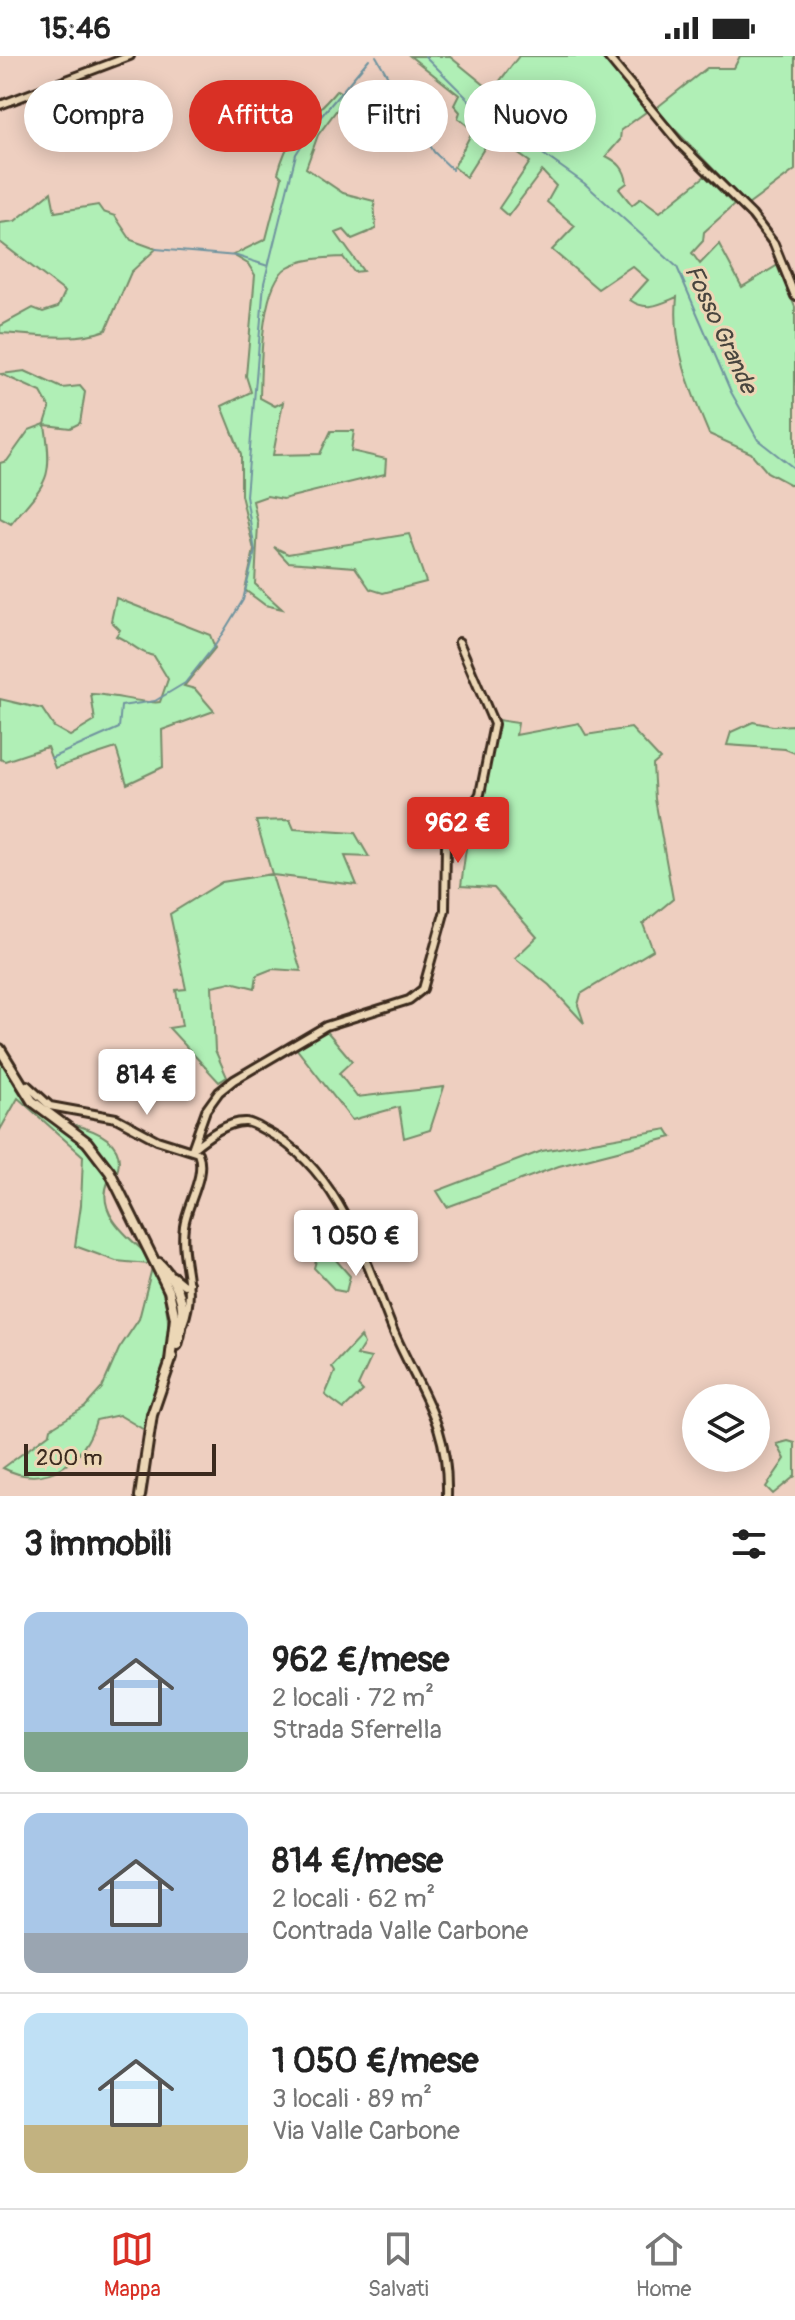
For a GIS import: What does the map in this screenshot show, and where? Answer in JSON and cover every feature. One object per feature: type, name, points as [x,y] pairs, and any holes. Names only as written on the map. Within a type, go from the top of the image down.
[{"type":"main road","points":[[1,1050],[32,1101],[87,1142],[104,1162],[167,1286],[175,1318]]},
{"type":"main road","points":[[140,1496],[152,1415],[183,1325],[182,1300],[168,1272],[154,1258]]},
{"type":"main road","points":[[167,1286],[182,1300]]},
{"type":"main road","points":[[170,1361],[175,1318],[182,1300]]},
{"type":"street","points":[[0,105],[130,56]]},
{"type":"street","points":[[607,56],[679,143],[752,215],[774,244],[795,296]]},
{"type":"street","points":[[192,1149],[206,1110],[219,1092],[234,1080],[326,1026],[409,1000],[423,989],[445,910],[446,845],[480,794],[494,724],[459,642]]},
{"type":"street","points":[[1,1050],[9,1056],[34,1095],[50,1106],[131,1124],[167,1145],[192,1149],[225,1128],[241,1122],[253,1124],[291,1148],[338,1203],[395,1333],[433,1409],[448,1463],[447,1496]]},
{"type":"street","points":[[183,1325],[191,1294],[184,1227],[201,1160],[192,1149]]},
{"type":"street","points":[[168,1272],[184,1285],[190,1280]]},
{"type":"street","points":[[182,1300],[190,1280]]},
{"type":"street","points":[[182,1300],[191,1294]]},
{"type":"green space","points":[[410,56],[449,56],[478,80],[464,80],[464,123],[458,118],[460,112],[454,105],[459,95],[448,86],[448,80],[440,80]]},
{"type":"green space","points":[[519,56],[603,56],[646,112],[621,130],[620,140],[606,156],[623,169],[627,183],[619,189],[632,205],[641,198],[660,212],[705,176],[734,205],[704,232],[703,241],[692,253],[700,264],[719,244],[742,287],[778,265],[795,307],[795,487],[767,472],[751,453],[709,434],[689,384],[680,350],[677,297],[654,306],[636,304],[630,300],[648,280],[632,266],[598,289],[552,250],[575,226],[547,202],[556,186],[542,171],[508,216],[499,208],[530,162],[515,152],[596,152],[596,80],[500,80]]},
{"type":"green space","points":[[740,56],[795,56],[795,170],[748,205],[655,109],[707,68],[734,68]]},
{"type":"green space","points":[[338,91],[338,108],[322,130],[322,106]]},
{"type":"green space","points":[[464,148],[464,152],[482,152],[466,177],[454,167]]},
{"type":"green space","points":[[286,152],[312,152],[306,168],[343,193],[374,201],[376,229],[352,239],[344,230],[336,233],[363,271],[354,272],[343,257],[308,260],[288,267],[272,290],[264,327],[260,398],[275,406],[283,402],[273,455],[320,454],[331,431],[354,431],[351,451],[386,459],[385,474],[283,499],[267,496],[253,501],[258,524],[255,584],[282,609],[265,605],[245,590],[254,550],[241,495],[241,454],[222,406],[251,392],[246,376],[255,275],[248,264],[233,255],[266,239],[282,177],[278,173]]},
{"type":"green space","points":[[51,192],[55,212],[98,205],[103,212],[115,216],[131,240],[156,249],[131,272],[106,330],[67,337],[0,333],[0,326],[33,308],[43,312],[58,307],[65,292],[0,242],[0,223],[15,221]]},
{"type":"green space","points":[[25,371],[62,388],[80,386],[85,392],[80,423],[70,428],[45,425],[48,458],[44,480],[11,524],[0,518],[0,463],[7,461],[29,430],[45,424],[50,408],[41,392],[1,374]]},
{"type":"green space","points":[[409,534],[426,582],[383,593],[370,589],[355,567],[288,562],[274,547],[288,554]]},
{"type":"green space","points":[[116,598],[210,635],[215,648],[184,686],[195,689],[214,711],[162,730],[163,767],[127,784],[116,748],[55,768],[47,747],[5,761],[0,759],[0,699],[42,709],[54,727],[70,736],[95,721],[91,694],[160,702],[168,679],[154,656],[116,636],[120,630],[111,621]]},
{"type":"green space","points":[[498,720],[518,723],[516,735],[579,723],[586,735],[631,728],[660,759],[653,765],[655,799],[673,899],[643,924],[653,950],[581,994],[578,1005],[584,1023],[549,985],[515,958],[537,937],[494,888],[461,886],[469,825],[478,810]]},
{"type":"green space","points":[[753,722],[773,726],[795,725],[795,753],[785,749],[727,745],[731,732]]},
{"type":"green space","points":[[290,820],[294,829],[355,833],[369,857],[345,856],[357,885],[272,875],[301,971],[272,969],[257,975],[255,988],[231,982],[212,986],[215,1050],[227,1077],[219,1082],[169,1028],[182,1026],[176,990],[186,989],[170,914],[222,882],[272,874],[256,821]]},
{"type":"green space","points":[[325,1029],[352,1061],[339,1073],[357,1097],[444,1087],[430,1130],[404,1138],[399,1107],[352,1120],[296,1048]]},
{"type":"green space","points":[[0,1056],[12,1080],[32,1106],[78,1142],[100,1165],[109,1180],[106,1203],[110,1213],[123,1232],[149,1256],[148,1264],[116,1261],[75,1246],[83,1156],[18,1098],[0,1130]]},
{"type":"green space","points":[[71,1124],[108,1139],[118,1154],[116,1175],[100,1152]]},
{"type":"green space","points":[[667,1129],[672,1137],[559,1166],[447,1207],[437,1191],[542,1151]]},
{"type":"green space","points":[[329,1252],[350,1276],[346,1292],[335,1290],[314,1268],[317,1257]]},
{"type":"green space","points":[[153,1264],[162,1288],[169,1329],[164,1366],[146,1431],[119,1415],[96,1420],[83,1448],[61,1468],[34,1476],[3,1468],[50,1433],[51,1428],[85,1407],[102,1388],[119,1349],[139,1319]]},
{"type":"green space","points":[[361,1336],[364,1344],[357,1355],[371,1358],[358,1386],[363,1391],[344,1409],[325,1395],[335,1372],[332,1367]]},
{"type":"green space","points":[[795,1443],[795,1476],[773,1494],[766,1487],[785,1459],[777,1444]]},
{"type":"waterway","points":[[376,56],[390,80],[393,109],[425,137],[434,152],[453,170]]},
{"type":"waterway","name":"Fosso Grande","points":[[425,56],[475,106],[584,183],[677,267],[731,392],[758,440],[795,469]]},
{"type":"waterway","points":[[51,758],[119,728],[121,706],[155,701],[185,683],[216,644],[243,600],[255,551],[246,496],[264,283],[296,154],[318,120],[369,59]]},
{"type":"waterway","points":[[156,249],[237,256],[268,266]]}]
